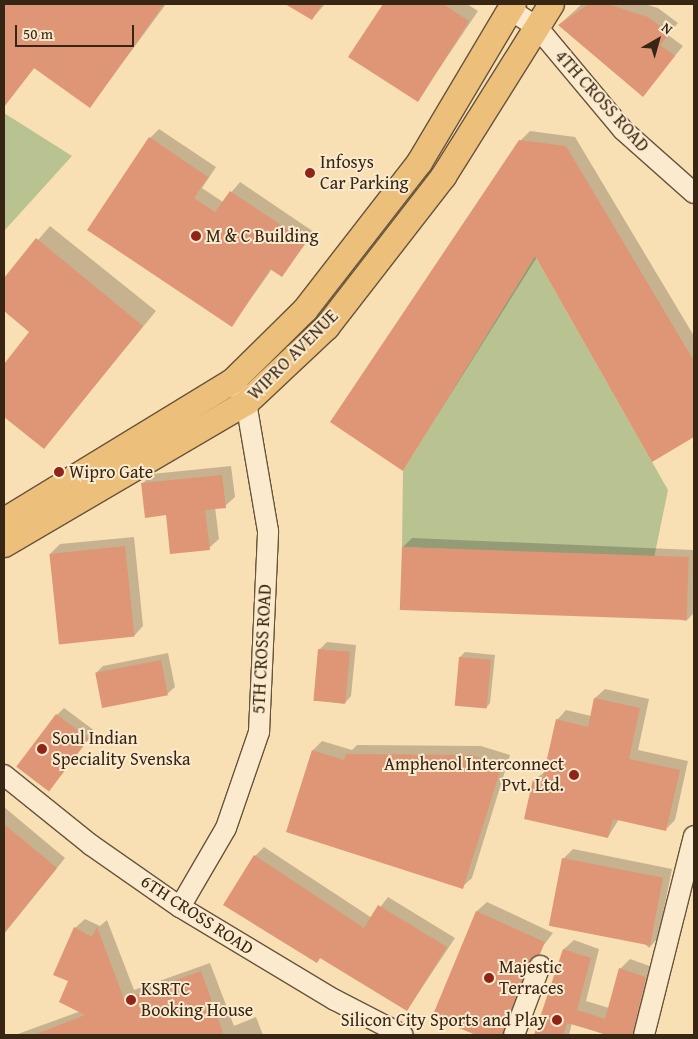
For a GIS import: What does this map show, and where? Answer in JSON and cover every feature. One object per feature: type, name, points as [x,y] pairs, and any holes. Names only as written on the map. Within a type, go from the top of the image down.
[{"type":"main road","name":"WIPRO AVENUE","points":[[4,544],[246,402],[326,327],[438,184],[551,4]]},
{"type":"main road","name":"WIPRO AVENUE","points":[[4,520],[233,380],[305,309],[419,162],[511,6]]},
{"type":"street","name":"4TH CROSS ROAD","points":[[511,6],[537,27],[623,130],[694,194]]},
{"type":"street","name":"5TH CROSS ROAD","points":[[180,907],[226,828],[259,732],[268,531],[246,402],[233,380]]},
{"type":"street","name":"6TH CROSS ROAD","points":[[4,775],[90,845],[180,907],[335,1000],[403,1035]]},
{"type":"street","points":[[644,1035],[694,836]]},
{"type":"street","points":[[514,1035],[540,966]]},
{"type":"green space","points":[[4,113],[72,156],[4,231]]},
{"type":"green space","points":[[535,256],[668,490],[654,558],[402,547],[403,471]]},
{"type":"building","points":[[4,4],[164,4],[90,108],[34,68],[4,107]]},
{"type":"building","points":[[285,4],[322,4],[312,20]]},
{"type":"building","points":[[383,4],[443,4],[469,21],[418,102],[348,57]]},
{"type":"building","points":[[589,4],[608,4],[648,17],[670,33],[660,45],[675,56],[643,97],[558,25]]},
{"type":"building","name":"M & C Building","points":[[149,137],[208,177],[194,198],[215,212],[230,191],[306,242],[282,277],[270,269],[232,327],[87,230]]},
{"type":"building","points":[[519,140],[566,146],[694,361],[694,437],[652,462],[535,256],[403,471],[330,422]]},
{"type":"building","points":[[36,238],[143,326],[44,449],[4,417],[4,364],[29,332],[4,311],[4,278]]},
{"type":"building","points":[[222,475],[226,508],[205,510],[210,550],[170,554],[166,515],[145,518],[141,483]]},
{"type":"building","points":[[125,546],[135,637],[59,644],[49,554]]},
{"type":"building","points":[[402,547],[689,557],[687,620],[400,610]]},
{"type":"building","points":[[318,649],[350,652],[345,704],[313,701]]},
{"type":"building","points":[[459,657],[491,660],[487,709],[455,706]]},
{"type":"building","points":[[161,660],[168,695],[102,708],[95,673]]},
{"type":"building","points":[[594,698],[640,708],[629,759],[680,770],[666,831],[613,819],[608,838],[524,819],[533,779],[542,781],[556,719],[588,727]]},
{"type":"building","points":[[56,714],[89,739],[49,791],[16,767]]},
{"type":"building","points":[[312,750],[344,760],[346,754],[471,755],[502,765],[463,889],[286,832]]},
{"type":"building","points":[[4,824],[57,868],[4,933]]},
{"type":"building","points":[[254,855],[364,928],[378,905],[447,947],[407,1011],[320,958],[317,963],[223,905]]},
{"type":"building","points":[[562,858],[663,878],[650,945],[549,926]]},
{"type":"building","name":"Majestic Terraces","points":[[476,911],[545,942],[540,954],[529,962],[502,1035],[476,1035],[432,1017]]},
{"type":"building","points":[[74,927],[92,937],[97,927],[124,999],[201,971],[224,1035],[34,1035],[85,1015],[59,1002],[68,981],[53,975]]},
{"type":"building","points":[[563,949],[591,958],[577,1010],[605,1019],[619,968],[646,977],[632,1035],[608,1035],[567,1023],[563,1035],[534,1035]]},
{"type":"place","name":"Infosys Car Parking","points":[[310,173]]},
{"type":"place","name":"M & C Building","points":[[196,236]]},
{"type":"place","name":"Wipro Gate","points":[[59,472]]},
{"type":"place","name":"Soul Indian Speciality Svenska","points":[[42,749]]},
{"type":"place","name":"Amphenol Interconnect Pvt. Ltd.","points":[[574,775]]},
{"type":"place","name":"Majestic Terraces","points":[[489,978]]},
{"type":"place","name":"KSRTC Booking House","points":[[131,1000]]},
{"type":"place","name":"Silicon City Sports and Play","points":[[557,1020]]}]
